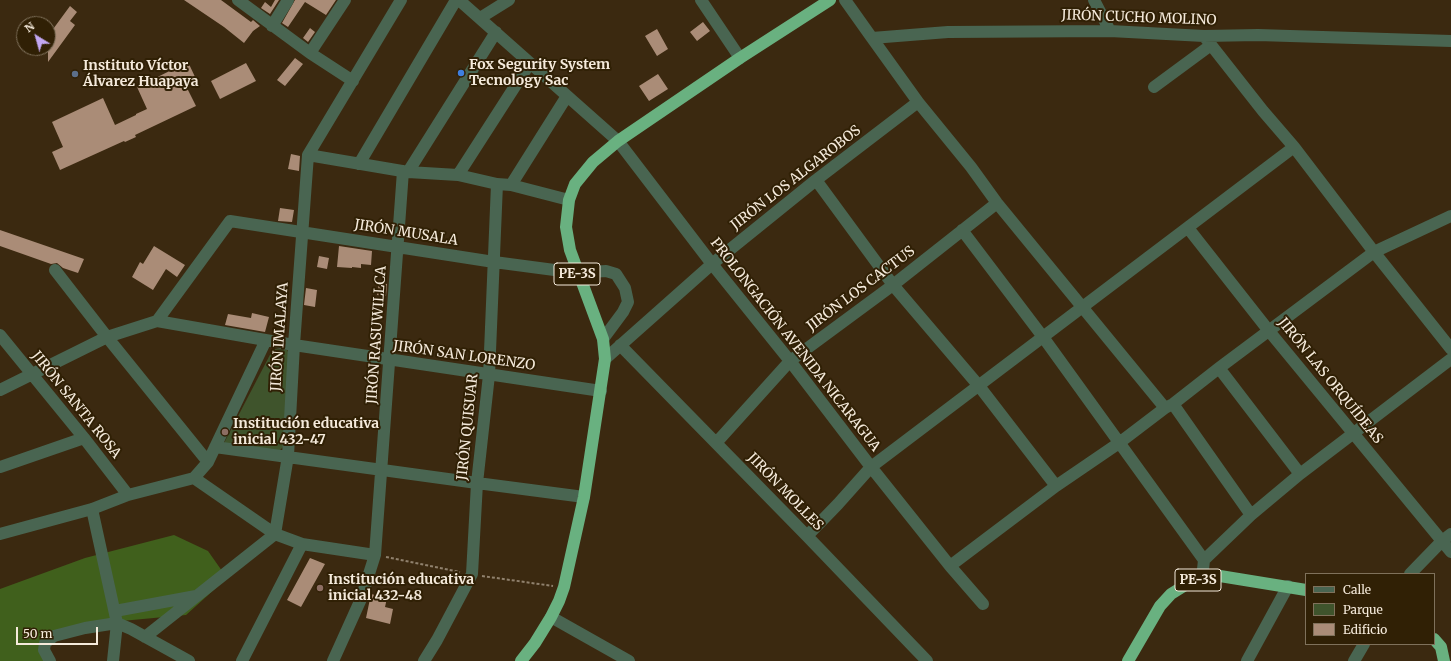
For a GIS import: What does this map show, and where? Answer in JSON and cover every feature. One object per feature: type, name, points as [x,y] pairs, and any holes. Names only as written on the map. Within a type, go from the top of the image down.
[{"type":"highway","name":"PE-3S","points":[[521,661],[535,643],[551,617],[564,587],[584,497],[605,359],[603,340],[577,273],[570,250],[566,226],[569,200],[575,184],[593,162],[618,141],[740,58],[830,0]]},
{"type":"highway","name":"PE-3S","points":[[1128,661],[1160,606],[1171,594],[1187,584],[1202,579],[1220,576],[1305,590]]},
{"type":"highway","points":[[1435,640],[1440,647],[1444,661]]},
{"type":"street","points":[[238,0],[310,53],[353,81]]},
{"type":"street","points":[[272,26],[288,0]]},
{"type":"street","points":[[310,53],[345,0]]},
{"type":"street","name":"JIRÓN IMALAYA","points":[[276,534],[288,456],[294,345],[308,155],[401,0]]},
{"type":"street","points":[[359,164],[456,0]]},
{"type":"street","name":"PROLONGACIÓN AVENIDA NICARAGUA","points":[[460,0],[618,141],[871,467],[950,566],[983,604]]},
{"type":"street","points":[[480,18],[509,0]]},
{"type":"street","points":[[701,0],[740,58]]},
{"type":"street","points":[[845,0],[918,102],[971,167],[997,202],[1083,306],[1169,406],[1251,515]]},
{"type":"street","points":[[1094,0],[1110,31]]},
{"type":"street","name":"JIRÓN CUCHO MOLINO","points":[[872,38],[948,32],[1110,31],[1208,41],[1258,35],[1451,41]]},
{"type":"street","points":[[406,172],[496,32]]},
{"type":"street","points":[[1154,87],[1208,41],[1263,111],[1294,147],[1374,252],[1451,349]]},
{"type":"street","points":[[458,176],[530,63]]},
{"type":"street","points":[[511,185],[567,96]]},
{"type":"street","name":"JIRÓN LOS ALGAROBOS","points":[[605,359],[712,264],[816,180],[918,102]]},
{"type":"street","points":[[807,536],[871,467],[1294,147]]},
{"type":"street","points":[[308,155],[406,172],[458,176],[497,184],[511,185],[569,200]]},
{"type":"street","name":"JIRÓN RASUWILLCA","points":[[333,661],[361,598],[375,555],[398,247],[406,172]]},
{"type":"street","points":[[816,180],[893,285],[979,386],[1056,486]]},
{"type":"street","name":"JIRÓN QUISUAR","points":[[424,661],[437,640],[472,574],[477,483],[489,375],[497,184]]},
{"type":"street","name":"JIRÓN LOS CACTUS","points":[[716,443],[790,362],[893,285],[997,202]]},
{"type":"street","points":[[950,566],[1056,486],[1119,443],[1169,406],[1374,252],[1451,216]]},
{"type":"street","name":"JIRÓN MUSALA","points":[[157,321],[230,221],[494,262],[577,273],[606,271],[616,274],[625,288],[628,302],[623,312],[603,340]]},
{"type":"street","name":"JIRÓN LAS ORQUÍDEAS","points":[[1188,228],[1353,434],[1446,537],[1451,552]]},
{"type":"street","points":[[962,230],[1043,337],[1204,560]]},
{"type":"street","points":[[55,270],[208,462]]},
{"type":"street","points":[[0,390],[107,337],[157,321]]},
{"type":"street","name":"JIRÓN SAN LORENZO","points":[[157,321],[294,345],[601,391]]},
{"type":"street","name":"JIRÓN SANTA ROSA","points":[[0,335],[33,374],[128,495]]},
{"type":"street","points":[[0,534],[92,509],[128,495],[194,478],[208,462],[266,340]]},
{"type":"street","name":"JIRÓN MOLLES","points":[[620,345],[807,536],[926,661]]},
{"type":"street","points":[[1202,579],[1204,560],[1251,515],[1300,474],[1451,359]]},
{"type":"street","points":[[1219,368],[1300,474]]},
{"type":"street","points":[[0,467],[84,438]]},
{"type":"street","points":[[215,447],[584,497]]},
{"type":"street","points":[[194,478],[276,534],[302,544],[375,555]]},
{"type":"street","points":[[92,509],[116,617],[113,661]]},
{"type":"street","points":[[145,638],[276,534]]},
{"type":"street","points":[[1411,573],[1446,537]]},
{"type":"street","points":[[242,661],[302,544]]},
{"type":"street","points":[[1247,661],[1288,586]]},
{"type":"street","points":[[50,661],[44,650],[45,643],[54,636],[85,628],[116,617],[198,595]]},
{"type":"street","points":[[116,617],[145,638],[189,661]]},
{"type":"street","points":[[551,617],[629,661]]},
{"type":"street","points":[[1354,661],[1363,645]]},
{"type":"green space","points":[[273,349],[287,350],[290,356],[283,447],[279,451],[224,443]]},
{"type":"green space","points":[[174,535],[208,551],[227,578],[186,615],[100,623],[42,642],[46,661],[0,661],[0,589],[85,558]]},
{"type":"building","points":[[184,0],[221,0],[251,22],[253,20],[260,26],[253,31],[244,43],[224,27]]},
{"type":"building","points":[[275,0],[279,0],[270,14],[261,8],[265,2],[271,7]]},
{"type":"building","points":[[295,0],[336,0],[326,15],[305,2],[288,27],[282,23]]},
{"type":"building","points":[[70,6],[77,12],[70,21],[75,25],[56,51],[56,25]]},
{"type":"building","points":[[703,22],[710,31],[697,41],[690,32]]},
{"type":"building","points":[[310,28],[315,32],[308,42],[303,38]]},
{"type":"building","points":[[657,29],[668,49],[657,56],[645,36]]},
{"type":"building","points":[[48,56],[52,56],[48,62]]},
{"type":"building","points":[[295,58],[303,64],[285,86],[277,80]]},
{"type":"building","points":[[188,62],[196,79],[185,84],[196,106],[135,135],[136,137],[60,170],[52,152],[63,147],[52,122],[103,98],[115,125],[147,109],[137,87]]},
{"type":"building","points":[[246,63],[256,81],[220,99],[211,81]]},
{"type":"building","points":[[658,74],[668,89],[649,101],[639,86]]},
{"type":"building","points":[[291,154],[300,156],[299,171],[288,169]]},
{"type":"building","points":[[280,208],[294,210],[292,222],[278,221]]},
{"type":"building","points":[[0,230],[84,259],[78,273],[63,268],[57,263],[51,264],[0,246]]},
{"type":"building","points":[[154,246],[185,265],[177,277],[166,269],[153,290],[132,277],[140,262],[143,264]]},
{"type":"building","points":[[339,246],[372,251],[371,265],[361,264],[361,268],[337,267]]},
{"type":"building","points":[[319,256],[329,258],[327,269],[317,267]]},
{"type":"building","points":[[379,283],[387,284],[386,296],[377,295]]},
{"type":"building","points":[[306,288],[317,290],[315,307],[304,305]]},
{"type":"building","points":[[252,313],[269,317],[265,332],[225,325],[228,314],[251,318]]},
{"type":"building","points":[[310,558],[325,564],[301,607],[287,600]]},
{"type":"building","points":[[371,594],[387,598],[385,607],[393,609],[390,624],[366,618]]},
{"type":"place","name":"Fox Segurity System Tecnology Sac","points":[[461,73]]},
{"type":"place","name":"Instituto Víctor Álvarez Huapaya","points":[[75,74]]},
{"type":"place","name":"Institución educativa inicial 432-47","points":[[225,432]]},
{"type":"place","name":"Institución educativa inicial 432-48","points":[[320,588]]}]
